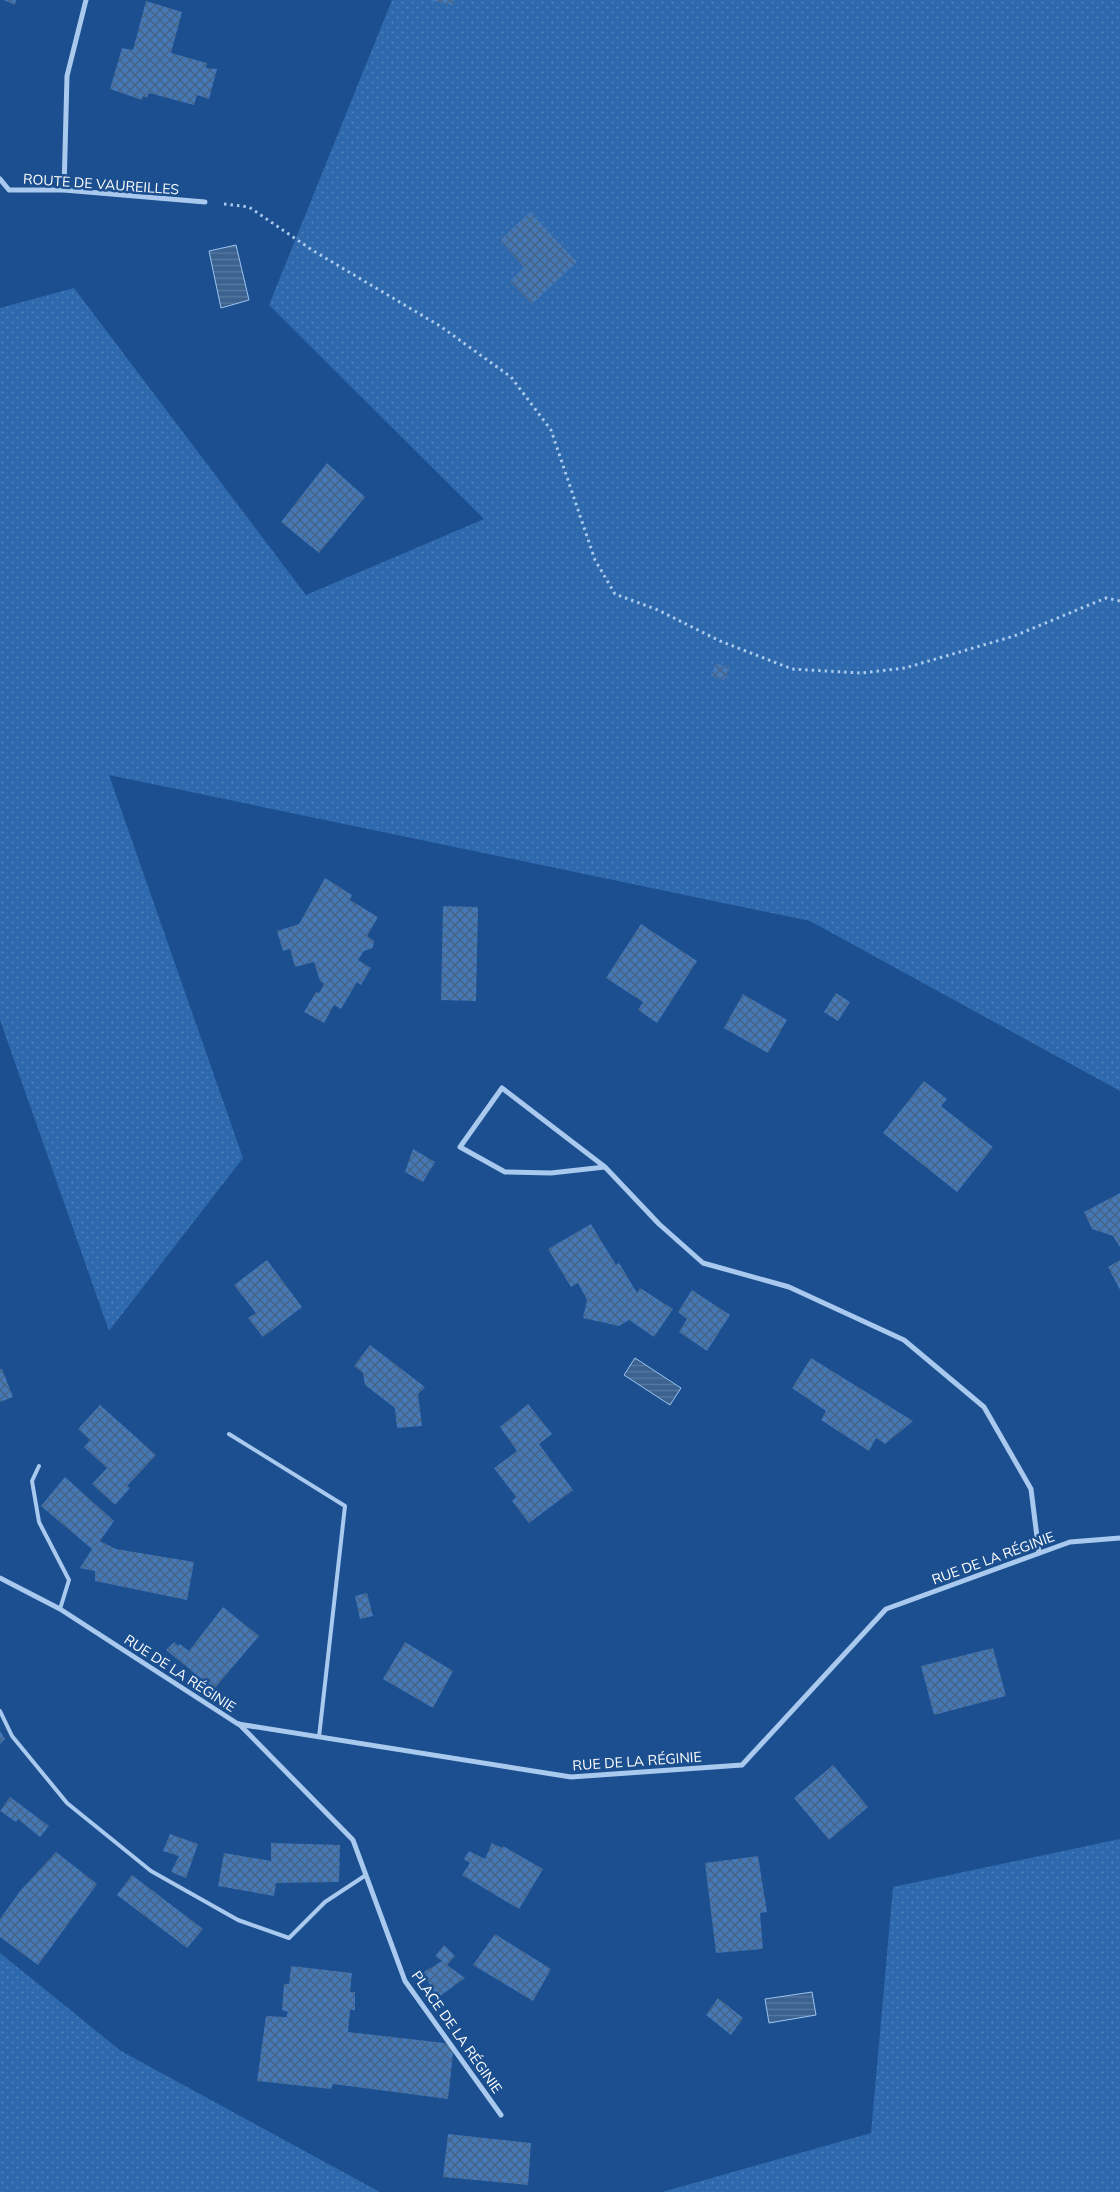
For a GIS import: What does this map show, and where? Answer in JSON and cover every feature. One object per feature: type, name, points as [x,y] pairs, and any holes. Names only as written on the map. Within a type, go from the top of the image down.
[{"type":"street","points":[[64,190],[67,76],[86,0]]},
{"type":"street","name":"ROUTE DE VAUREILLES","points":[[0,179],[9,190],[64,190],[205,202]]},
{"type":"street","points":[[605,1167],[551,1173],[505,1172],[460,1147],[502,1088],[605,1167],[659,1224],[703,1263],[789,1287],[904,1340],[984,1407],[1031,1489],[1039,1553]]},
{"type":"street","name":"RUE DE LA RÉGINIE","points":[[0,1578],[60,1609],[238,1724],[571,1778],[742,1764],[886,1609],[1070,1542],[1120,1538]]},
{"type":"street","name":"PLACE DE LA RÉGINIE","points":[[238,1724],[353,1840],[406,1981],[501,2115]]},
{"type":"lane","points":[[229,1434],[345,1506],[319,1737]]},
{"type":"lane","points":[[39,1466],[32,1481],[38,1522],[69,1580],[60,1609]]},
{"type":"lane","points":[[0,1711],[12,1736],[67,1803],[151,1871],[238,1920],[289,1938],[325,1902],[366,1875]]},
{"type":"path","points":[[205,202],[249,207],[312,250],[440,326],[511,377],[551,430],[595,560],[615,594],[658,610],[720,641],[792,669],[861,673],[904,668],[1014,636],[1106,598],[1120,601]]},
{"type":"shaded area","points":[[392,0],[1120,0],[1120,1091],[810,921],[109,775],[243,1158],[109,1331],[0,1020],[0,308],[74,288],[306,595],[484,519],[269,305]]},
{"type":"shaded area","points":[[236,245],[249,300],[221,308],[209,251]]},
{"type":"shaded area","points":[[635,1358],[681,1388],[670,1405],[624,1375]]},
{"type":"shaded area","points":[[1120,1839],[1120,2192],[662,2192],[871,2133],[893,1887]]},
{"type":"shaded area","points":[[0,1953],[121,2051],[380,2192],[0,2192]]},
{"type":"shaded area","points":[[812,1992],[816,2015],[769,2023],[765,1999]]},
{"type":"building","points":[[4,0],[16,0],[15,5]]},
{"type":"building","points":[[428,0],[454,0],[453,5]]},
{"type":"building","points":[[146,1],[182,12],[171,53],[207,63],[206,68],[217,69],[209,99],[197,95],[194,105],[149,93],[147,98],[143,96],[142,100],[110,89],[122,48],[133,50]]},
{"type":"building","points":[[530,212],[577,262],[532,304],[510,281],[524,267],[500,240]]},
{"type":"building","points":[[327,463],[365,497],[319,553],[281,522]]},
{"type":"building","points":[[716,663],[730,668],[724,680],[711,676]]},
{"type":"building","points":[[325,878],[352,895],[350,900],[378,917],[367,936],[374,941],[373,948],[364,951],[358,960],[371,968],[361,985],[357,982],[341,1009],[334,1005],[324,1023],[304,1012],[316,992],[319,993],[324,984],[320,981],[314,962],[295,967],[290,949],[283,951],[277,931],[299,924]]},
{"type":"building","points":[[443,906],[478,907],[476,1001],[441,1000]]},
{"type":"building","points":[[641,924],[697,961],[657,1023],[638,1010],[643,1002],[606,978]]},
{"type":"building","points":[[836,993],[850,1002],[838,1021],[824,1012]]},
{"type":"building","points":[[743,994],[787,1020],[768,1053],[724,1028]]},
{"type":"building","points":[[924,1081],[947,1099],[941,1106],[993,1147],[957,1192],[883,1133]]},
{"type":"building","points":[[413,1149],[435,1162],[423,1182],[405,1172]]},
{"type":"building","points":[[1120,1193],[1120,1247],[1113,1236],[1092,1229],[1084,1212]]},
{"type":"building","points":[[591,1224],[616,1265],[619,1263],[637,1293],[640,1288],[673,1309],[654,1337],[629,1320],[619,1326],[583,1318],[587,1300],[578,1283],[571,1287],[548,1249]]},
{"type":"building","points":[[267,1260],[302,1307],[263,1337],[248,1318],[256,1313],[234,1285]]},
{"type":"building","points":[[1120,1260],[1120,1290],[1108,1267]]},
{"type":"building","points":[[692,1290],[730,1315],[707,1351],[679,1332],[687,1319],[678,1312]]},
{"type":"building","points":[[370,1345],[425,1387],[418,1394],[422,1426],[397,1428],[395,1408],[365,1385],[363,1373],[354,1366]]},
{"type":"building","points":[[811,1358],[913,1421],[885,1444],[876,1438],[869,1451],[821,1420],[826,1411],[792,1388]]},
{"type":"building","points":[[0,1369],[2,1369],[13,1397],[0,1402]]},
{"type":"building","points":[[528,1404],[552,1434],[539,1444],[573,1490],[529,1523],[512,1501],[516,1497],[494,1468],[517,1451],[500,1427]]},
{"type":"building","points":[[100,1405],[156,1455],[127,1486],[130,1488],[115,1505],[92,1484],[107,1468],[84,1447],[90,1440],[78,1429]]},
{"type":"building","points":[[65,1477],[114,1521],[100,1541],[116,1549],[194,1562],[187,1600],[95,1581],[95,1571],[80,1568],[92,1549],[41,1506]]},
{"type":"building","points":[[367,1593],[373,1616],[360,1619],[355,1596]]},
{"type":"building","points":[[223,1607],[259,1636],[214,1689],[166,1650],[174,1642],[189,1651]]},
{"type":"building","points":[[405,1642],[453,1671],[433,1708],[383,1679]]},
{"type":"building","points":[[993,1648],[1006,1696],[934,1715],[921,1666]]},
{"type":"building","points":[[0,1731],[5,1739],[0,1744]]},
{"type":"building","points":[[833,1765],[868,1807],[829,1840],[794,1798]]},
{"type":"building","points":[[10,1797],[49,1826],[40,1837],[18,1819],[16,1822],[0,1811]]},
{"type":"building","points":[[170,1834],[198,1844],[186,1878],[171,1872],[179,1856],[163,1851]]},
{"type":"building","points":[[271,1843],[340,1845],[339,1882],[276,1883],[274,1896],[218,1886],[224,1853],[271,1861]]},
{"type":"building","points":[[492,1843],[502,1848],[503,1846],[543,1869],[519,1909],[462,1875],[470,1863],[464,1859],[469,1851],[485,1859]]},
{"type":"building","points":[[56,1852],[97,1884],[38,1965],[0,1937],[0,1919],[21,1890]]},
{"type":"building","points":[[758,1856],[767,1912],[760,1913],[763,1949],[716,1953],[705,1863]]},
{"type":"building","points":[[132,1875],[203,1929],[187,1948],[117,1895]]},
{"type":"building","points":[[495,1934],[551,1969],[533,2001],[473,1965]]},
{"type":"building","points":[[444,1945],[455,1956],[447,1965],[465,1978],[436,1999],[424,1972],[442,1961],[435,1956]]},
{"type":"building","points":[[291,1966],[352,1973],[350,1992],[355,1992],[355,2010],[350,2010],[348,2032],[445,2043],[451,2048],[453,2053],[448,2099],[333,2084],[331,2089],[257,2081],[266,2016],[286,2017],[288,2012],[282,2010],[284,1984],[289,1984]]},
{"type":"building","points":[[718,1998],[743,2018],[731,2035],[706,2015]]},
{"type":"building","points":[[448,2134],[531,2143],[528,2185],[443,2177]]}]
